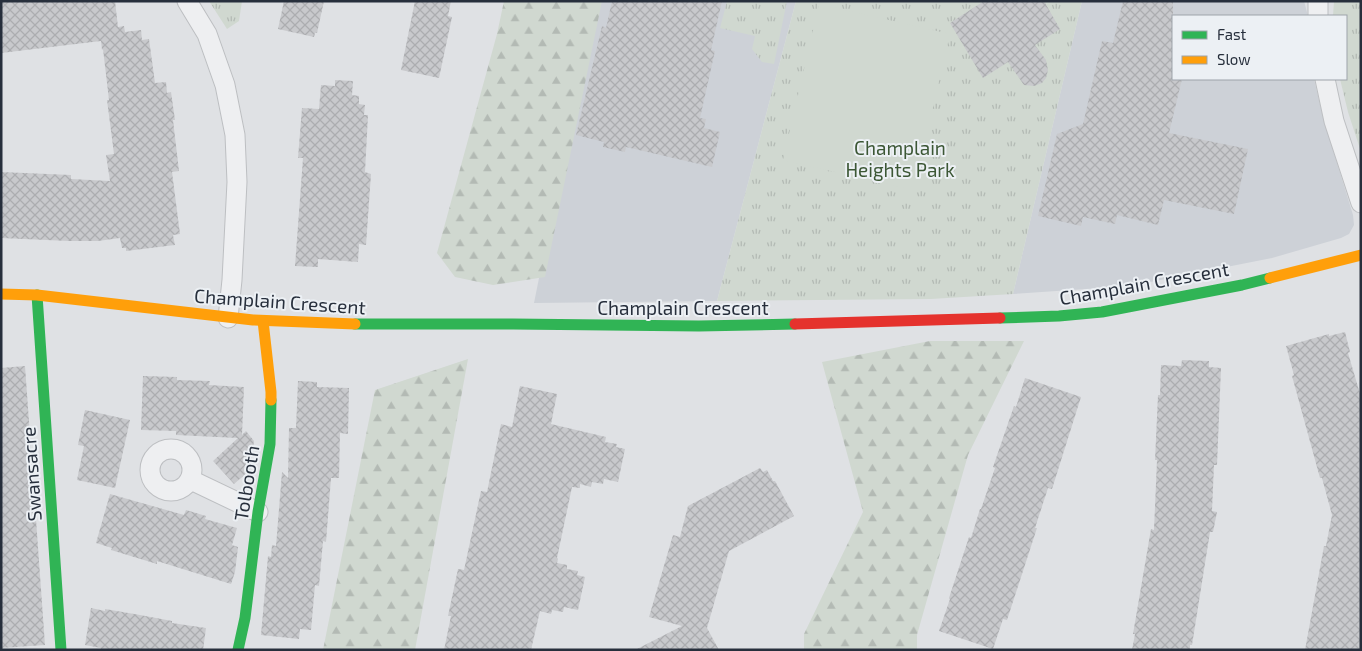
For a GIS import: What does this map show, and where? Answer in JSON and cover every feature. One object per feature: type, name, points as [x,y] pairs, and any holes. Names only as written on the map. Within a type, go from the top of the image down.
[{"type":"street","points":[[187,1],[207,34],[225,85],[234,135],[237,182],[228,318]]},
{"type":"street","points":[[1318,1],[1318,15]]},
{"type":"street","points":[[1325,80],[1334,121],[1361,203]]},
{"type":"street","name":"Champlain Crescent","points":[[1,294],[37,295],[263,321],[377,325],[699,326],[1059,316],[1102,312],[1226,288],[1361,255]]},
{"type":"street","name":"Swansacre","points":[[37,295],[61,650]]},
{"type":"street","name":"Tolbooth","points":[[238,650],[245,618],[258,512],[270,444],[272,392],[263,321]]},
{"type":"street","points":[[191,480],[258,512]]},
{"type":"shaded area","points":[[595,1],[796,1],[717,301],[534,303]]},
{"type":"shaded area","points":[[1082,1],[1304,1],[1308,15],[1172,15],[1172,80],[1314,80],[1323,117],[1353,215],[1354,225],[1349,234],[1272,258],[1130,286],[1013,294]]},
{"type":"green space","points":[[209,1],[242,1],[239,21],[227,29]]},
{"type":"green space","points":[[504,1],[602,1],[545,277],[493,285],[455,277],[437,253],[497,34]]},
{"type":"green space","points":[[727,1],[787,1],[774,64],[762,62],[752,49],[755,36],[720,28]]},
{"type":"green space","name":"Champlain Heights Park","points":[[796,1],[1082,1],[1013,294],[931,299],[717,301]]},
{"type":"green space","points":[[1334,1],[1361,1],[1361,152],[1340,80],[1347,80],[1347,15],[1333,15]]},
{"type":"green space","points":[[819,4],[950,34],[914,190],[783,160]]},
{"type":"green space","points":[[930,341],[1024,341],[968,455],[917,635],[917,650],[804,650],[804,634],[863,512],[822,362]]},
{"type":"green space","points":[[468,359],[415,650],[323,650],[375,390]]},
{"type":"building","points":[[1,1],[115,1],[118,27],[124,26],[125,32],[141,30],[142,40],[149,39],[155,83],[166,82],[167,93],[171,92],[175,120],[173,120],[179,171],[172,172],[180,234],[173,235],[175,245],[126,251],[126,248],[122,248],[120,238],[98,241],[69,241],[1,238],[1,172],[71,175],[71,179],[110,181],[106,155],[114,154],[101,41],[1,53]]},
{"type":"building","points":[[284,1],[324,1],[317,33],[315,33],[314,37],[278,29]]},
{"type":"building","points":[[415,1],[451,1],[448,16],[452,17],[439,78],[401,70]]},
{"type":"building","points":[[612,1],[722,1],[711,50],[715,51],[700,118],[706,119],[704,128],[720,132],[712,167],[626,147],[625,152],[603,147],[604,142],[576,135],[602,26],[606,28]]},
{"type":"building","points":[[984,1],[1044,1],[1060,29],[1035,45],[1046,60],[1048,70],[1046,78],[1042,83],[1034,86],[1024,85],[1008,62],[983,78],[950,23]]},
{"type":"building","points":[[1123,1],[1173,1],[1172,80],[1182,80],[1169,133],[1248,149],[1234,214],[1164,200],[1158,225],[1117,215],[1115,224],[1083,217],[1081,226],[1038,216],[1057,134],[1083,124],[1102,41],[1113,43]]},
{"type":"building","points":[[335,80],[353,81],[352,95],[359,96],[359,104],[365,105],[364,115],[368,115],[365,172],[371,174],[366,245],[359,244],[358,262],[318,259],[318,267],[295,266],[303,158],[298,158],[302,108],[319,109],[321,85],[335,86]]},
{"type":"building","points":[[1345,332],[1350,352],[1348,353],[1361,397],[1361,650],[1305,650],[1324,546],[1326,546],[1332,515],[1292,376],[1294,375],[1286,346],[1329,334],[1329,336]]},
{"type":"building","points":[[1182,360],[1209,361],[1209,367],[1221,368],[1217,465],[1214,465],[1212,511],[1217,512],[1213,532],[1210,532],[1190,650],[1132,650],[1151,529],[1154,530],[1157,460],[1155,460],[1161,365],[1181,366]]},
{"type":"building","points":[[25,366],[45,645],[1,648],[1,368]]},
{"type":"building","points":[[143,376],[177,377],[177,380],[210,381],[209,385],[244,387],[242,435],[246,431],[254,441],[250,470],[234,484],[213,461],[238,438],[176,435],[176,431],[141,430]]},
{"type":"building","points":[[1025,378],[1081,397],[1052,489],[1048,488],[1007,620],[1003,619],[993,649],[939,631],[969,537],[971,538],[995,468],[993,467]]},
{"type":"building","points":[[298,381],[317,382],[317,387],[349,388],[348,434],[340,433],[339,478],[331,478],[326,542],[323,541],[319,586],[315,585],[311,630],[300,629],[299,639],[261,635],[268,556],[271,557],[272,545],[276,546],[282,472],[288,478],[289,428],[296,428]]},
{"type":"building","points":[[520,386],[557,394],[551,424],[606,437],[605,442],[617,444],[616,447],[625,449],[618,482],[604,479],[603,484],[592,482],[591,487],[580,484],[580,488],[572,487],[557,563],[567,565],[567,569],[578,571],[577,575],[585,577],[578,610],[564,607],[563,612],[552,610],[551,614],[540,611],[531,650],[444,650],[451,616],[448,616],[458,569],[464,570],[481,491],[487,492],[501,424],[512,427]]},
{"type":"building","points":[[85,410],[130,420],[115,488],[77,480],[84,446],[78,445]]},
{"type":"building","points":[[760,468],[763,472],[767,470],[773,481],[775,481],[794,516],[729,551],[707,628],[719,650],[635,650],[682,626],[649,617],[673,535],[680,537],[688,506]]},
{"type":"building","points":[[110,494],[184,515],[186,510],[206,516],[205,519],[237,528],[232,545],[238,547],[235,572],[231,584],[157,561],[157,564],[111,550],[112,548],[96,543]]},
{"type":"building","points":[[91,608],[206,628],[203,650],[100,650],[101,648],[85,645]]},
{"type":"traffic: fast","points":[[1000,318],[1102,312],[1270,278]]},
{"type":"traffic: fast","points":[[37,295],[61,650]]},
{"type":"traffic: fast","points":[[355,324],[699,326],[795,324]]},
{"type":"traffic: fast","points":[[238,650],[245,618],[258,512],[270,444],[271,400]]},
{"type":"traffic: slow","points":[[1270,278],[1361,255]]},
{"type":"traffic: slow","points":[[1,294],[37,295],[253,320],[355,324]]},
{"type":"traffic: slow","points":[[263,321],[271,400]]},
{"type":"traffic: jam","points":[[795,324],[1000,318]]}]
